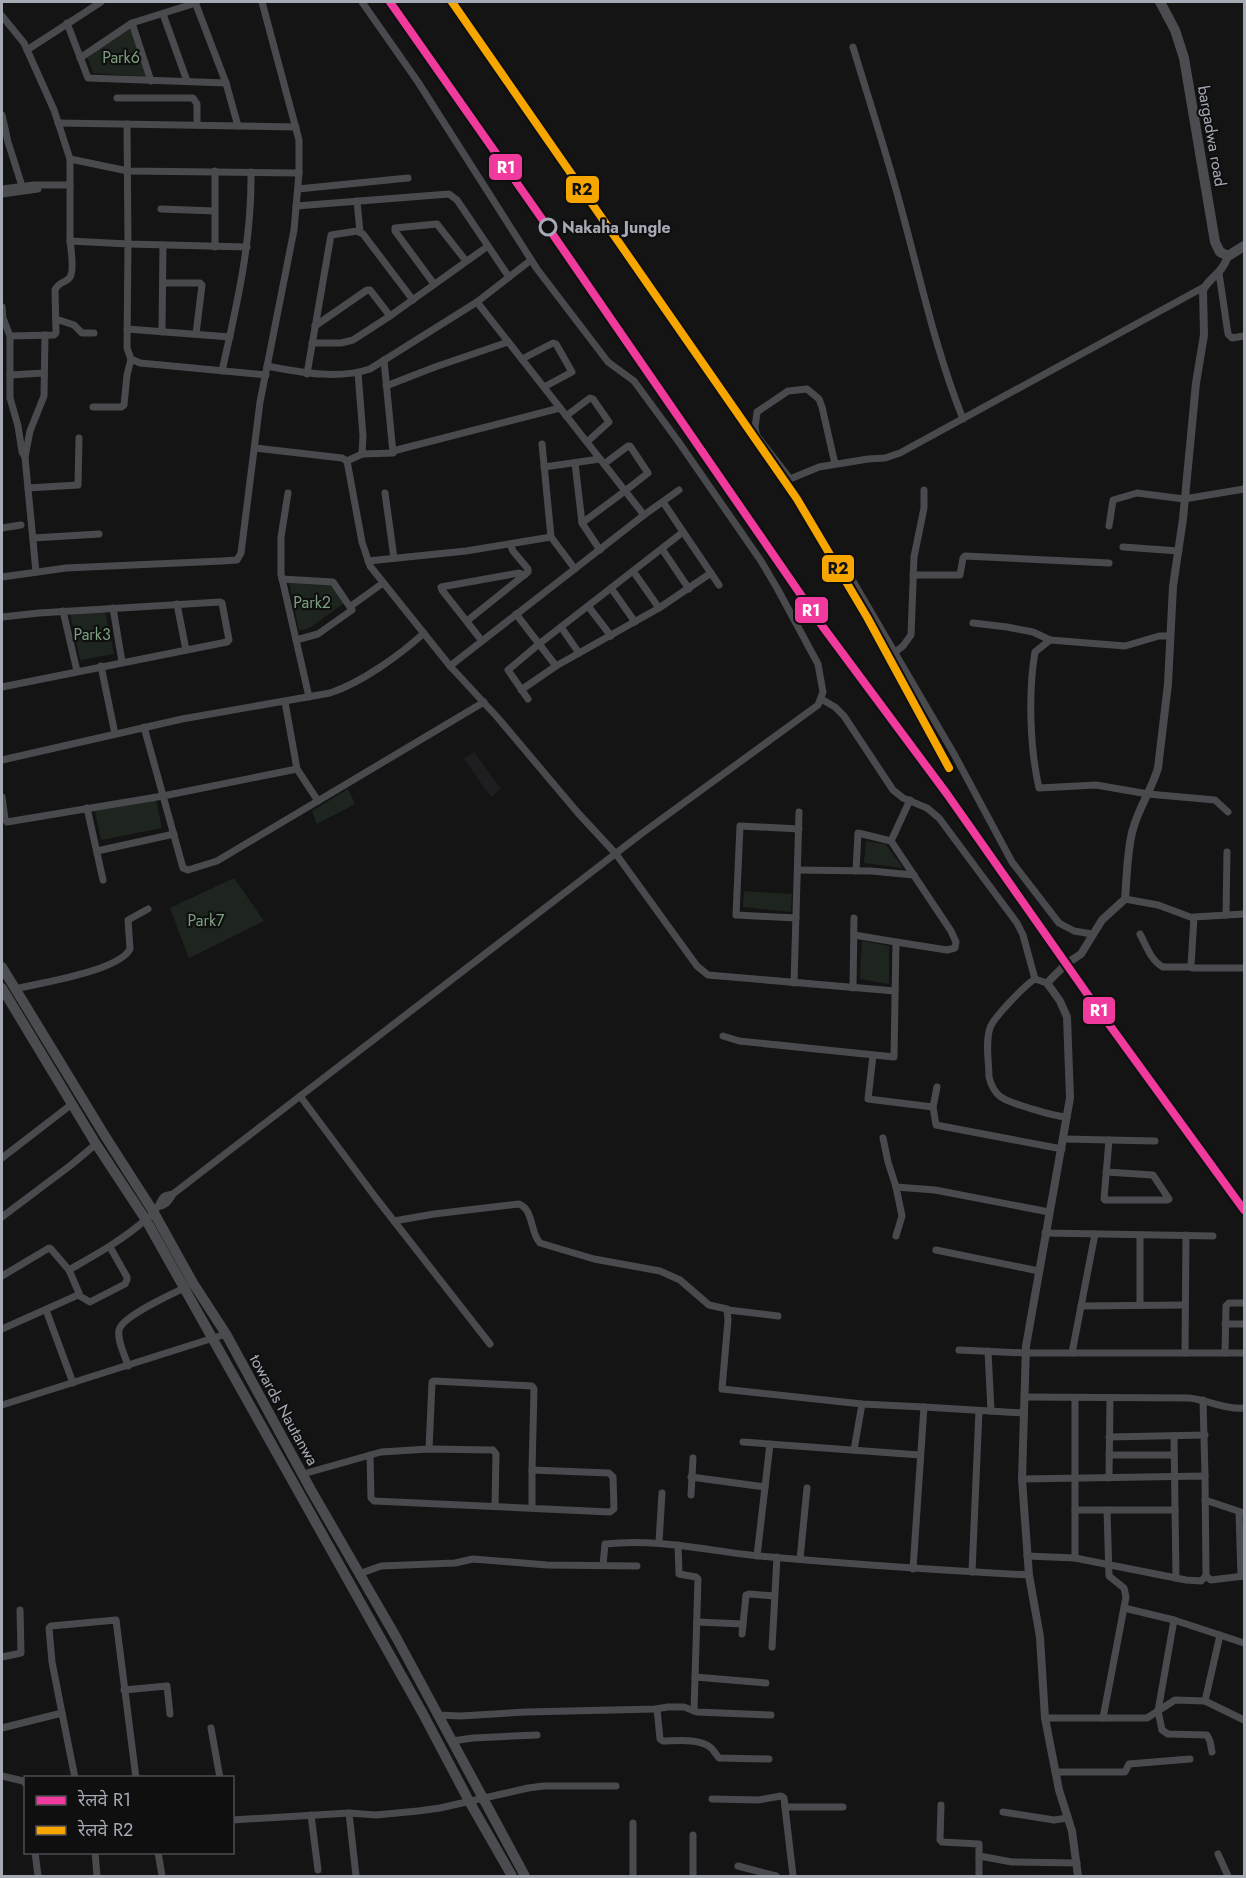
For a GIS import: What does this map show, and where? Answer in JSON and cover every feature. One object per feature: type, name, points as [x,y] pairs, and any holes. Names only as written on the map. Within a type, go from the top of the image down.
[{"type":"main road","name":"bargadwa road","points":[[1160,2],[1175,30],[1184,58],[1215,242],[1220,252],[1228,256]]},
{"type":"main road","points":[[1228,256],[1245,246]]},
{"type":"main road","name":"towards Nautanwa","points":[[2,967],[152,1213],[188,1285],[226,1334],[396,1637],[525,1876]]},
{"type":"main road","points":[[2,988],[96,1144],[152,1213]]},
{"type":"main road","points":[[188,1285],[213,1338],[512,1876]]},
{"type":"street","points":[[27,50],[101,2]]},
{"type":"street","points":[[80,58],[132,23],[196,2],[226,82],[238,126]]},
{"type":"street","points":[[2,577],[66,568],[237,560],[241,553],[260,402],[294,230],[299,173],[299,140],[262,2]]},
{"type":"street","points":[[69,1270],[110,1247],[152,1213],[165,1195],[173,1194],[616,854],[818,705],[823,692],[818,664],[761,561],[634,381],[608,362],[531,260],[418,82],[362,2]]},
{"type":"street","points":[[163,14],[187,81]]},
{"type":"street","points":[[2,16],[27,50],[58,123],[70,159],[68,185],[71,273],[68,280],[58,284],[55,290],[56,333],[54,335],[10,336]]},
{"type":"street","points":[[67,23],[86,75],[92,79],[226,82]]},
{"type":"street","points":[[132,23],[151,81]]},
{"type":"street","points":[[853,47],[898,196],[928,317],[963,419]]},
{"type":"street","points":[[117,98],[193,98],[197,104],[197,125]]},
{"type":"street","points":[[2,115],[5,143],[21,186]]},
{"type":"street","points":[[58,123],[296,127]]},
{"type":"street","points":[[93,407],[121,407],[124,405],[131,359],[127,348],[129,244],[127,124]]},
{"type":"street","points":[[70,159],[128,171],[299,173]]},
{"type":"street","points":[[215,171],[215,247]]},
{"type":"street","points":[[222,371],[248,248],[251,172]]},
{"type":"street","points":[[298,189],[408,178]]},
{"type":"street","points":[[2,189],[21,186],[68,185]]},
{"type":"street","points":[[2,194],[68,185]]},
{"type":"street","points":[[296,206],[449,194],[457,200],[509,277]]},
{"type":"street","points":[[357,201],[360,232],[413,300]]},
{"type":"street","points":[[162,209],[215,211]]},
{"type":"street","points":[[434,284],[395,228],[437,224],[466,261]]},
{"type":"street","points":[[307,374],[330,237],[333,234],[360,232]]},
{"type":"street","points":[[70,241],[248,248]]},
{"type":"street","points":[[162,332],[163,245]]},
{"type":"street","points":[[312,342],[341,343],[353,340],[488,246]]},
{"type":"street","points":[[835,464],[822,407],[819,399],[807,389],[788,391],[757,412],[755,428],[757,436],[789,478],[794,478],[812,469],[835,464],[893,456],[1203,287],[1219,273],[1228,256]]},
{"type":"street","points":[[267,366],[307,374],[358,373],[369,369],[477,302],[531,260]]},
{"type":"street","points":[[1219,273],[1228,334],[1232,338],[1245,336]]},
{"type":"street","points":[[163,283],[200,283],[202,285],[196,334]]},
{"type":"street","points":[[1047,983],[1066,964],[1081,954],[1102,920],[1125,899],[1132,832],[1154,781],[1160,757],[1169,675],[1173,586],[1179,551],[1196,383],[1204,335],[1203,287]]},
{"type":"street","points":[[315,326],[367,290],[370,290],[390,316]]},
{"type":"street","points":[[477,302],[644,515]]},
{"type":"street","points":[[2,307],[2,316],[10,336],[10,398],[22,452],[26,457]]},
{"type":"street","points":[[56,319],[74,325],[82,333],[94,333]]},
{"type":"street","points":[[127,329],[230,337]]},
{"type":"street","points":[[36,572],[26,457],[30,431],[44,396],[45,335]]},
{"type":"street","points":[[386,386],[508,342]]},
{"type":"street","points":[[522,359],[554,342],[556,344],[572,372],[544,387]]},
{"type":"street","points":[[131,359],[140,363],[266,375]]},
{"type":"street","points":[[384,360],[393,451]]},
{"type":"street","points":[[10,375],[44,373]]},
{"type":"street","points":[[358,373],[363,436],[362,454]]},
{"type":"street","points":[[566,416],[590,398],[592,399],[609,422],[587,442]]},
{"type":"street","points":[[346,461],[362,454],[391,453],[560,408]]},
{"type":"street","points":[[28,488],[78,485],[78,438]]},
{"type":"street","points":[[542,444],[551,537],[575,569]]},
{"type":"street","points":[[544,467],[602,462],[630,446],[648,472],[582,523]]},
{"type":"street","points":[[255,448],[342,458],[346,461],[362,542],[370,566],[450,666],[616,854],[681,946],[703,972],[708,975],[895,992]]},
{"type":"street","points":[[575,463],[582,523],[600,549]]},
{"type":"street","points":[[1109,525],[1113,500],[1137,493],[1184,499],[1245,489]]},
{"type":"street","points":[[450,666],[679,490]]},
{"type":"street","points":[[894,653],[911,635],[914,557],[924,508],[924,490]]},
{"type":"street","points":[[288,493],[281,537],[282,579],[309,697]]},
{"type":"street","points":[[385,493],[394,558]]},
{"type":"street","points":[[663,502],[719,585]]},
{"type":"street","points":[[2,528],[21,525]]},
{"type":"street","points":[[528,699],[507,670],[683,532]]},
{"type":"street","points":[[33,538],[99,534]]},
{"type":"street","points":[[368,561],[466,551],[551,537]]},
{"type":"street","points":[[467,621],[528,572],[510,544]]},
{"type":"street","points":[[1123,547],[1179,551]]},
{"type":"street","points":[[662,549],[689,589]]},
{"type":"street","points":[[913,575],[960,575],[965,556],[1109,563]]},
{"type":"street","points":[[843,564],[954,754],[1012,862],[1059,923],[1074,931],[1092,934]]},
{"type":"street","points":[[633,571],[659,608]]},
{"type":"street","points":[[482,640],[441,590],[441,586],[519,573],[525,575]]},
{"type":"street","points":[[521,690],[556,666],[659,608],[711,573]]},
{"type":"street","points":[[282,579],[333,582],[351,606],[351,612],[318,634],[296,640]]},
{"type":"street","points":[[351,606],[383,583]]},
{"type":"street","points":[[611,588],[635,622]]},
{"type":"street","points":[[2,617],[220,602],[228,641],[2,687]]},
{"type":"street","points":[[177,604],[186,650]]},
{"type":"street","points":[[588,606],[611,636]]},
{"type":"street","points":[[113,608],[122,662]]},
{"type":"street","points":[[63,611],[77,671]]},
{"type":"street","points":[[516,614],[556,666]]},
{"type":"street","points":[[973,623],[1033,632],[1050,640],[1125,646],[1159,636],[1170,636]]},
{"type":"street","points":[[561,627],[579,653]]},
{"type":"street","points":[[2,760],[144,727],[330,693],[343,689],[407,648],[424,633]]},
{"type":"street","points":[[1050,640],[1035,652],[1031,674],[1033,765],[1039,788],[1096,785],[1148,794],[1215,800],[1228,812]]},
{"type":"street","points":[[101,666],[115,734]]},
{"type":"street","points":[[821,699],[836,707],[844,716],[893,790],[903,798],[927,808],[939,818],[1017,923],[1023,935],[1035,980]]},
{"type":"street","points":[[285,702],[297,770],[318,801]]},
{"type":"street","points":[[144,727],[183,868],[188,870],[217,861],[484,702]]},
{"type":"street","points":[[2,797],[7,822],[163,796],[297,770]]},
{"type":"street","points":[[891,841],[910,800]]},
{"type":"street","points":[[87,808],[103,880]]},
{"type":"street","points":[[794,983],[800,812]]},
{"type":"street","points":[[796,918],[736,915],[740,826],[799,829]]},
{"type":"street","points":[[854,935],[947,950],[954,948],[956,942],[891,841],[858,833],[856,871]]},
{"type":"street","points":[[97,851],[174,834]]},
{"type":"street","points":[[1226,915],[1227,852]]},
{"type":"street","points":[[798,870],[914,875]]},
{"type":"street","points":[[1125,899],[1158,904],[1193,918],[1195,916],[1245,914]]},
{"type":"street","points":[[15,989],[64,978],[121,960],[130,949],[128,920],[148,909]]},
{"type":"street","points":[[853,988],[854,918]]},
{"type":"street","points":[[1191,967],[1193,918]]},
{"type":"street","points":[[1140,934],[1159,966],[1245,968]]},
{"type":"street","points":[[723,1036],[739,1041],[892,1057],[894,1055],[896,942]]},
{"type":"street","points":[[1067,1118],[1010,1103],[998,1095],[990,1083],[988,1036],[990,1028],[1026,985],[1035,980],[1047,983],[1060,1001],[1067,1017],[1070,1098],[1064,1139],[1045,1233],[1026,1353],[1022,1479],[1029,1575],[1040,1636],[1045,1718],[1055,1772],[1072,1831],[1078,1876]]},
{"type":"street","points":[[873,1055],[868,1099],[933,1107]]},
{"type":"street","points":[[937,1087],[933,1107],[936,1125],[1062,1149]]},
{"type":"street","points":[[300,1096],[490,1344]]},
{"type":"street","points":[[2,1158],[72,1104]]},
{"type":"street","points":[[883,1138],[897,1187],[902,1216],[896,1236]]},
{"type":"street","points":[[1064,1139],[1155,1141]]},
{"type":"street","points":[[1106,1172],[1153,1175],[1169,1199],[1107,1201],[1104,1199],[1106,1172],[1109,1140]]},
{"type":"street","points":[[2,1217],[96,1144]]},
{"type":"street","points":[[897,1187],[935,1190],[1049,1212]]},
{"type":"street","points":[[394,1221],[519,1204],[527,1210],[536,1239],[540,1244],[594,1258],[660,1271],[680,1280],[709,1305],[728,1310],[778,1316]]},
{"type":"street","points":[[1045,1233],[1213,1236]]},
{"type":"street","points":[[1072,1353],[1095,1234]]},
{"type":"street","points":[[1140,1235],[1140,1305]]},
{"type":"street","points":[[1185,1353],[1186,1235]]},
{"type":"street","points":[[78,1296],[90,1302],[125,1284],[127,1280],[110,1247]]},
{"type":"street","points":[[2,1276],[51,1248],[69,1270],[79,1290],[78,1296]]},
{"type":"street","points":[[936,1250],[1039,1271]]},
{"type":"street","points":[[128,1366],[119,1338],[118,1331],[121,1325],[142,1310],[188,1285]]},
{"type":"street","points":[[2,1329],[78,1296]]},
{"type":"street","points":[[1225,1353],[1227,1304],[1245,1303]]},
{"type":"street","points":[[1081,1306],[1185,1305]]},
{"type":"street","points":[[46,1310],[73,1383]]},
{"type":"street","points":[[728,1310],[722,1389],[862,1404],[1024,1413]]},
{"type":"street","points":[[1226,1324],[1245,1324]]},
{"type":"street","points":[[2,1405],[226,1334]]},
{"type":"street","points":[[959,1350],[1026,1353],[1245,1353]]},
{"type":"street","points":[[988,1351],[991,1411]]},
{"type":"street","points":[[429,1449],[432,1382],[532,1386],[534,1389],[532,1508]]},
{"type":"street","points":[[1025,1397],[1203,1400],[1233,1409],[1245,1408]]},
{"type":"street","points":[[1075,1398],[1075,1558]]},
{"type":"street","points":[[1109,1478],[1110,1398]]},
{"type":"street","points":[[1027,1556],[1075,1558],[1201,1581],[1206,1576],[1203,1400]]},
{"type":"street","points":[[854,1450],[862,1404]]},
{"type":"street","points":[[914,1569],[924,1407]]},
{"type":"street","points":[[972,1572],[979,1411]]},
{"type":"street","points":[[1109,1437],[1205,1435]]},
{"type":"street","points":[[1174,1436],[1176,1578]]},
{"type":"street","points":[[743,1442],[920,1455]]},
{"type":"street","points":[[757,1556],[770,1444]]},
{"type":"street","points":[[303,1474],[370,1455],[408,1449],[493,1450],[495,1451],[495,1506]]},
{"type":"street","points":[[370,1455],[371,1498],[374,1501],[610,1512],[614,1509],[613,1477],[609,1473],[532,1470]]},
{"type":"street","points":[[1109,1455],[1174,1455]]},
{"type":"street","points":[[691,1495],[693,1458]]},
{"type":"street","points":[[1022,1479],[1205,1476]]},
{"type":"street","points":[[691,1477],[765,1487]]},
{"type":"street","points":[[800,1559],[807,1488]]},
{"type":"street","points":[[659,1542],[662,1493]]},
{"type":"street","points":[[1205,1500],[1242,1513],[1243,1576],[1211,1580],[1206,1576]]},
{"type":"street","points":[[1075,1510],[1175,1510]]},
{"type":"street","points":[[1103,1718],[1126,1592],[1110,1578],[1107,1510]]},
{"type":"street","points":[[603,1565],[605,1544],[659,1542],[757,1556],[914,1569],[1029,1575]]},
{"type":"street","points":[[678,1545],[679,1574],[698,1579],[694,1711]]},
{"type":"street","points":[[772,1647],[777,1557]]},
{"type":"street","points":[[359,1574],[381,1566],[455,1563],[473,1559],[547,1564],[637,1566]]},
{"type":"street","points":[[742,1634],[746,1594],[774,1596]]},
{"type":"street","points":[[1124,1608],[1174,1620],[1245,1643]]},
{"type":"street","points":[[2,1657],[21,1653],[20,1610]]},
{"type":"street","points":[[75,1776],[52,1662],[49,1628],[116,1620],[136,1776]]},
{"type":"street","points":[[1174,1620],[1158,1711],[1164,1733],[1207,1736],[1212,1752]]},
{"type":"street","points":[[697,1622],[743,1624]]},
{"type":"street","points":[[1205,1701],[1220,1635]]},
{"type":"street","points":[[695,1677],[766,1683]]},
{"type":"street","points":[[124,1690],[167,1686],[170,1714]]},
{"type":"street","points":[[1045,1718],[1147,1718],[1175,1700],[1205,1701],[1245,1720]]},
{"type":"street","points":[[437,1715],[461,1716],[668,1707],[684,1707],[694,1711],[771,1715]]},
{"type":"street","points":[[657,1708],[660,1739],[663,1741],[700,1743],[710,1747],[719,1758],[769,1759]]},
{"type":"street","points":[[2,1728],[62,1713]]},
{"type":"street","points":[[211,1728],[220,1776]]},
{"type":"street","points":[[452,1741],[537,1735]]},
{"type":"street","points":[[1055,1772],[1125,1772],[1129,1764],[1190,1759]]},
{"type":"street","points":[[2,1776],[24,1782]]},
{"type":"street","points":[[234,1820],[417,1811],[544,1786],[616,1786]]},
{"type":"street","points":[[712,1799],[758,1800],[782,1796],[793,1876]]},
{"type":"street","points":[[941,1805],[941,1841],[978,1844],[980,1846],[979,1876]]},
{"type":"street","points":[[785,1807],[843,1807]]},
{"type":"street","points":[[1003,1812],[1054,1820],[1068,1818]]},
{"type":"street","points":[[349,1813],[356,1876]]},
{"type":"street","points":[[311,1815],[318,1870]]},
{"type":"street","points":[[633,1823],[633,1876]]},
{"type":"street","points":[[693,1835],[693,1876]]},
{"type":"street","points":[[35,1854],[38,1876]]},
{"type":"street","points":[[95,1854],[97,1876]]},
{"type":"street","points":[[158,1854],[162,1876]]},
{"type":"street","points":[[1218,1854],[1228,1876]]},
{"type":"street","points":[[979,1857],[1012,1862],[1077,1863]]},
{"type":"street","points":[[738,1866],[776,1876]]},
{"type":"shaded area","points":[[474,752],[501,789],[491,797],[464,759]]},
{"type":"green space","name":"Park6","points":[[130,28],[147,77],[93,73],[87,56]]},
{"type":"green space","name":"Park2","points":[[289,582],[331,585],[344,603],[311,627],[299,631]]},
{"type":"green space","name":"Park3","points":[[105,611],[114,654],[80,660],[70,614]]},
{"type":"green space","points":[[348,789],[355,804],[317,824],[312,811]]},
{"type":"green space","points":[[156,800],[162,828],[101,840],[95,811]]},
{"type":"green space","points":[[866,841],[885,844],[903,868],[864,863]]},
{"type":"green space","name":"Park7","points":[[234,878],[264,921],[189,958],[170,908]]},
{"type":"green space","points":[[744,891],[792,894],[791,912],[743,907]]},
{"type":"green space","points":[[862,941],[889,946],[889,984],[860,979]]},
{"type":"rail line","name":"R1","points":[[390,2],[823,627],[947,794],[1095,1005],[1244,1210]]},
{"type":"rail line","name":"R2","points":[[452,2],[797,499],[867,617],[949,768]]},
{"type":"place","name":"Nakaha Jungle","points":[[548,227]]}]
